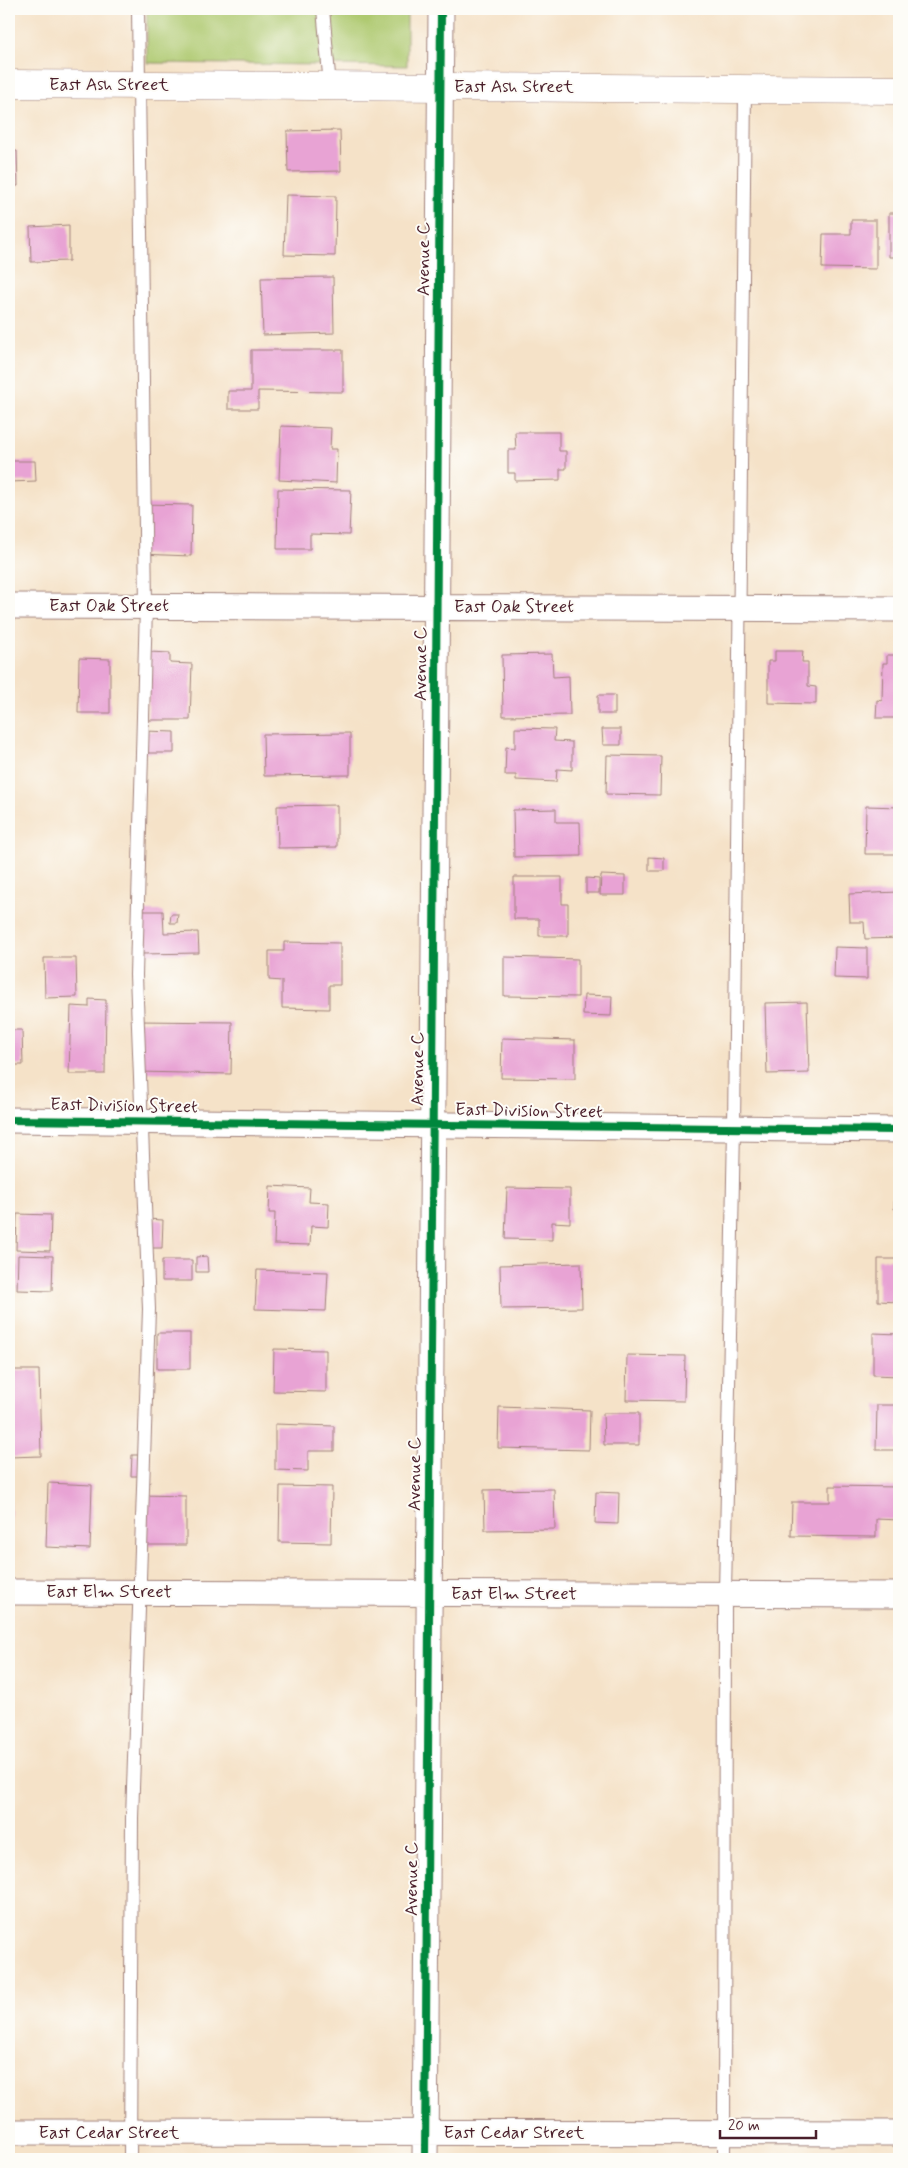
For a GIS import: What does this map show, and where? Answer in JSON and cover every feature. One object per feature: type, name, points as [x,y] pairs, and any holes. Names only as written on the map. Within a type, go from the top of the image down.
[{"type":"street","name":"Avenue C","points":[[425,2159],[441,9]]},
{"type":"street","name":"East Ash Street","points":[[9,84],[899,90]]},
{"type":"street","name":"East Oak Street","points":[[9,606],[899,609]]},
{"type":"street","name":"East Division Street","points":[[9,1120],[899,1130]]},
{"type":"street","name":"East Elm Street","points":[[9,1592],[899,1595]]},
{"type":"street","name":"East Cedar Street","points":[[9,2132],[899,2133]]},
{"type":"lane","points":[[130,2159],[132,1818],[148,1310],[136,975],[146,606],[138,9]]},
{"type":"lane","points":[[323,9],[330,86]]},
{"type":"lane","points":[[724,2159],[726,1594],[734,1128],[744,89]]},
{"type":"green space","points":[[147,9],[407,9],[407,66],[147,63]]},
{"type":"building","points":[[340,130],[341,171],[288,172],[287,131]]},
{"type":"building","points":[[9,151],[17,151],[18,186],[9,186]]},
{"type":"building","points":[[286,195],[336,196],[335,256],[284,255]]},
{"type":"building","points":[[889,213],[899,213],[899,257],[889,257]]},
{"type":"building","points":[[851,220],[876,220],[876,269],[822,268],[823,234],[851,234]]},
{"type":"building","points":[[69,225],[69,261],[31,262],[30,227]]},
{"type":"building","points":[[333,277],[334,333],[263,335],[261,278]]},
{"type":"building","points":[[251,350],[343,350],[343,392],[258,391],[258,409],[228,409],[228,391],[251,391]]},
{"type":"building","points":[[281,426],[331,428],[330,449],[337,449],[336,483],[279,480]]},
{"type":"building","points":[[515,432],[559,432],[559,451],[566,451],[566,469],[560,469],[560,480],[515,481],[515,473],[508,473],[508,450],[516,450]]},
{"type":"building","points":[[9,461],[35,461],[36,481],[9,482]]},
{"type":"building","points":[[278,489],[351,490],[349,535],[310,534],[310,549],[277,549]]},
{"type":"building","points":[[140,504],[192,505],[191,556],[139,554]]},
{"type":"building","points":[[775,651],[803,651],[802,662],[808,662],[808,686],[816,687],[816,704],[768,703],[768,661],[775,661]]},
{"type":"building","points":[[149,652],[170,653],[170,663],[192,664],[190,720],[148,720]]},
{"type":"building","points":[[552,654],[553,677],[569,676],[570,715],[503,716],[502,655]]},
{"type":"building","points":[[887,655],[899,655],[899,718],[876,718],[877,700],[882,701],[883,663],[887,663]]},
{"type":"building","points":[[79,658],[110,659],[110,713],[78,713]]},
{"type":"building","points":[[598,695],[615,695],[615,714],[598,714]]},
{"type":"building","points":[[515,728],[555,729],[554,741],[572,742],[572,770],[557,769],[556,782],[516,780],[516,775],[505,775],[506,747],[515,748]]},
{"type":"building","points":[[602,729],[621,729],[621,745],[603,745]]},
{"type":"building","points":[[145,731],[174,732],[174,753],[144,753]]},
{"type":"building","points":[[350,733],[350,775],[264,776],[263,734]]},
{"type":"building","points":[[607,755],[661,756],[660,795],[606,794]]},
{"type":"building","points":[[337,805],[337,847],[278,848],[277,806]]},
{"type":"building","points":[[866,806],[899,807],[899,854],[865,854]]},
{"type":"building","points":[[556,809],[556,822],[580,822],[581,856],[514,857],[513,810]]},
{"type":"building","points":[[649,857],[664,858],[664,871],[649,871]]},
{"type":"building","points":[[601,875],[625,876],[625,895],[600,895]]},
{"type":"building","points":[[514,877],[562,877],[562,904],[568,904],[568,936],[539,936],[539,919],[514,919]]},
{"type":"building","points":[[586,878],[599,879],[599,893],[586,893]]},
{"type":"building","points":[[899,892],[899,938],[865,939],[864,922],[850,922],[849,894]]},
{"type":"building","points":[[141,911],[163,911],[164,933],[198,932],[199,953],[142,954]]},
{"type":"building","points":[[171,914],[178,914],[177,923],[170,923]]},
{"type":"building","points":[[284,942],[340,943],[340,985],[329,985],[329,1009],[282,1008],[282,981],[269,980],[269,951],[284,951]]},
{"type":"building","points":[[835,947],[867,948],[867,979],[834,978]]},
{"type":"building","points":[[504,957],[578,959],[578,997],[504,996]]},
{"type":"building","points":[[44,958],[76,958],[77,997],[45,998]]},
{"type":"building","points":[[584,995],[612,996],[611,1016],[583,1015]]},
{"type":"building","points":[[89,999],[106,1000],[105,1074],[69,1074],[71,1006],[89,1007]]},
{"type":"building","points":[[807,1002],[809,1073],[767,1074],[765,1003]]},
{"type":"building","points":[[139,1021],[232,1022],[231,1074],[138,1072]]},
{"type":"building","points":[[9,1030],[22,1030],[23,1065],[9,1065]]},
{"type":"building","points":[[502,1038],[575,1040],[575,1079],[501,1078]]},
{"type":"building","points":[[895,1178],[899,1178],[899,1209],[894,1209]]},
{"type":"building","points":[[270,1186],[310,1188],[309,1202],[329,1203],[328,1227],[311,1226],[310,1245],[274,1244],[275,1213],[269,1213]]},
{"type":"building","points":[[507,1188],[570,1189],[570,1223],[552,1222],[552,1240],[505,1239]]},
{"type":"building","points":[[17,1214],[51,1215],[50,1251],[16,1250]]},
{"type":"building","points":[[145,1219],[163,1220],[162,1248],[143,1248]]},
{"type":"building","points":[[18,1255],[53,1256],[52,1291],[17,1290]]},
{"type":"building","points":[[207,1256],[208,1272],[196,1272],[196,1257]]},
{"type":"building","points":[[878,1259],[899,1259],[899,1302],[878,1301]]},
{"type":"building","points":[[162,1260],[192,1260],[192,1281],[162,1281]]},
{"type":"building","points":[[581,1263],[582,1308],[501,1309],[500,1265]]},
{"type":"building","points":[[257,1270],[328,1272],[326,1311],[255,1309]]},
{"type":"building","points":[[157,1333],[190,1333],[190,1369],[157,1369]]},
{"type":"building","points":[[873,1333],[899,1334],[899,1376],[873,1375]]},
{"type":"building","points":[[274,1349],[326,1350],[326,1392],[273,1391]]},
{"type":"building","points":[[627,1355],[685,1356],[684,1401],[626,1400]]},
{"type":"building","points":[[9,1370],[39,1370],[41,1456],[9,1457]]},
{"type":"building","points":[[877,1405],[899,1405],[899,1450],[876,1450]]},
{"type":"building","points":[[499,1407],[590,1410],[589,1450],[498,1448]]},
{"type":"building","points":[[603,1413],[639,1413],[639,1445],[604,1445]]},
{"type":"building","points":[[275,1424],[334,1426],[334,1451],[308,1451],[308,1471],[275,1470]]},
{"type":"building","points":[[132,1455],[143,1455],[143,1476],[131,1476]]},
{"type":"building","points":[[48,1483],[92,1485],[90,1549],[46,1547]]},
{"type":"building","points":[[280,1486],[332,1487],[331,1543],[279,1542]]},
{"type":"building","points":[[830,1486],[899,1487],[899,1520],[876,1519],[876,1537],[791,1536],[792,1502],[830,1502]]},
{"type":"building","points":[[554,1489],[555,1529],[485,1530],[484,1490]]},
{"type":"building","points":[[596,1492],[619,1493],[618,1524],[595,1523]]},
{"type":"building","points":[[142,1495],[186,1496],[186,1545],[141,1545]]},
{"type":"building","points":[[9,1503],[11,1503],[10,1534],[9,1534]]},
{"type":"cycle path","points":[[425,2159],[441,9]]},
{"type":"cycle path","points":[[9,1120],[899,1130]]}]
